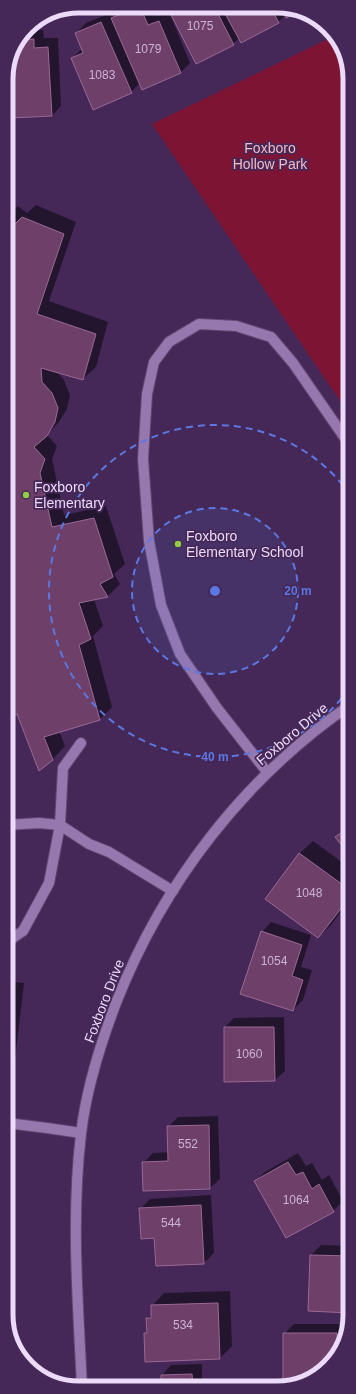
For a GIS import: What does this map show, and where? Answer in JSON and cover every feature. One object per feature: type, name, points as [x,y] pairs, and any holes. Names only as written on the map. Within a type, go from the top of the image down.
[{"type":"street","points":[[267,772],[217,708],[180,654],[161,605],[149,541],[143,459],[147,394],[154,362],[169,342],[200,324],[236,326],[271,337],[293,363],[343,434]]},
{"type":"street","name":"Foxboro Drive","points":[[82,1381],[75,1242],[76,1194],[81,1133],[94,1068],[113,1012],[134,960],[159,913],[199,852],[228,815],[267,772],[297,744],[343,710]]},
{"type":"street","points":[[13,937],[22,931],[49,883],[60,825],[63,768],[81,743]]},
{"type":"street","points":[[13,824],[39,823],[60,825],[90,844],[109,852],[172,891]]},
{"type":"street","points":[[13,1124],[81,1133]]},
{"type":"green space","name":"Foxboro Hollow Park","points":[[329,38],[332,42],[341,62],[343,79],[343,405],[152,124]]},
{"type":"building","points":[[123,13],[143,13],[148,25],[159,21],[181,73],[142,90],[111,18]]},
{"type":"building","points":[[170,13],[218,13],[234,45],[196,64]]},
{"type":"building","points":[[225,13],[274,13],[279,23],[241,43]]},
{"type":"building","points":[[284,14],[292,15],[286,18]]},
{"type":"building","points":[[101,22],[132,93],[93,110],[71,58],[83,53],[75,33]]},
{"type":"building","points":[[34,39],[34,48],[48,47],[52,116],[13,118],[13,75],[15,62],[27,40]]},
{"type":"building","name":"Foxboro Elementary","points":[[22,217],[64,234],[37,314],[96,334],[83,380],[41,368],[42,382],[52,393],[58,408],[55,422],[47,436],[34,447],[45,459],[40,473],[52,527],[94,518],[113,577],[100,584],[108,597],[79,603],[91,639],[79,645],[100,720],[44,737],[53,760],[39,771],[17,714],[13,716],[13,224],[14,225]]},
{"type":"building","points":[[343,832],[343,847],[335,837]]},
{"type":"building","points":[[299,853],[343,885],[343,906],[318,938],[265,899]]},
{"type":"building","points":[[261,931],[302,945],[292,976],[303,980],[293,1011],[240,994]]},
{"type":"building","points":[[224,1027],[274,1027],[275,1081],[224,1082]]},
{"type":"building","points":[[209,1125],[210,1189],[143,1191],[142,1162],[168,1161],[167,1126]]},
{"type":"building","points":[[288,1162],[296,1175],[303,1172],[312,1189],[319,1184],[334,1212],[286,1238],[254,1181]]},
{"type":"building","points":[[201,1205],[204,1264],[156,1266],[154,1238],[141,1239],[139,1208]]},
{"type":"building","points":[[310,1255],[343,1256],[343,1313],[308,1311]]},
{"type":"building","points":[[218,1303],[220,1359],[145,1362],[144,1333],[147,1333],[146,1318],[151,1318],[151,1305]]},
{"type":"building","points":[[283,1333],[337,1333],[337,1342],[327,1359],[306,1374],[283,1380]]},
{"type":"building","points":[[192,1374],[193,1381],[161,1381],[161,1375]]},
{"type":"place","name":"Foxboro Elementary","points":[[26,495]]},
{"type":"place","name":"Foxboro Elementary School","points":[[178,544]]}]
